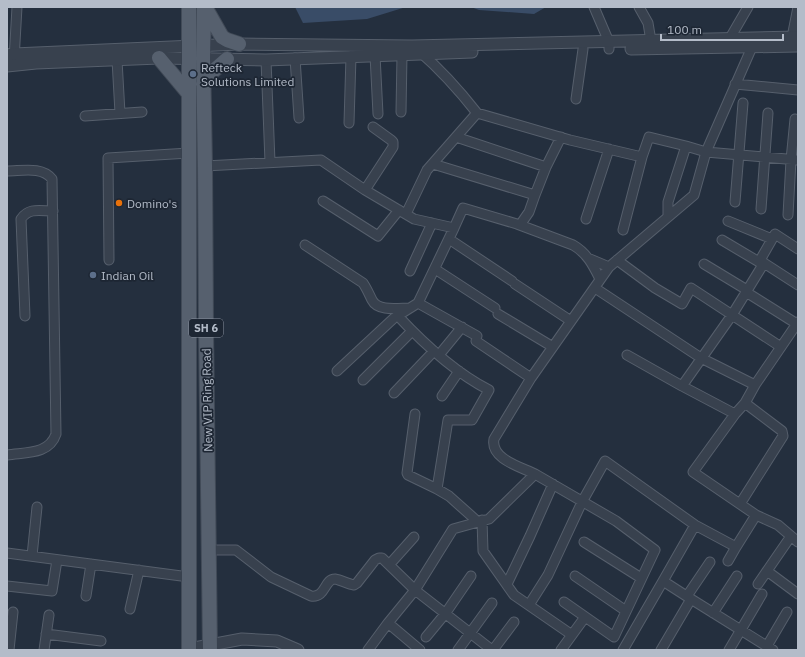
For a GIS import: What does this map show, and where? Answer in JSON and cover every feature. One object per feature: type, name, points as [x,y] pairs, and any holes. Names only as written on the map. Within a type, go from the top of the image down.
[{"type":"main road","name":"New VIP Ring Road","points":[[189,7],[203,84],[206,211],[210,648]]},
{"type":"main road","name":"New VIP Ring Road","points":[[190,650],[189,94],[204,7]]},
{"type":"main road","points":[[204,7],[222,37],[239,44]]},
{"type":"main road","points":[[159,58],[189,94]]},
{"type":"main road","points":[[203,84],[211,73],[227,59]]},
{"type":"main road","points":[[189,212],[206,211]]},
{"type":"main road","points":[[189,329],[206,328]]},
{"type":"street","points":[[17,7],[10,66],[159,58],[239,44],[752,47],[796,40]]},
{"type":"street","points":[[594,7],[609,45]]},
{"type":"street","points":[[639,7],[648,23],[651,40]]},
{"type":"street","points":[[730,38],[748,7]]},
{"type":"street","points":[[796,40],[798,7]]},
{"type":"street","points":[[11,54],[196,52],[227,59],[266,60],[402,54],[583,49],[651,40],[730,38],[796,40]]},
{"type":"street","points":[[412,46],[438,67],[460,91],[477,113],[560,138],[642,157]]},
{"type":"street","points":[[564,602],[614,637],[655,550],[616,521],[535,474],[499,456],[493,444],[494,439],[530,378],[609,267],[694,195],[706,152],[752,47]]},
{"type":"street","points":[[576,99],[583,49]]},
{"type":"street","points":[[401,112],[402,54]]},
{"type":"street","points":[[375,55],[378,114]]},
{"type":"street","points":[[349,123],[351,56]]},
{"type":"street","points":[[295,58],[299,118]]},
{"type":"street","points":[[117,60],[120,114]]},
{"type":"street","points":[[266,60],[270,162]]},
{"type":"street","points":[[735,84],[798,90]]},
{"type":"street","points":[[734,202],[743,103]]},
{"type":"street","points":[[85,116],[142,112]]},
{"type":"street","points":[[323,201],[378,236],[402,212],[428,170],[477,113]]},
{"type":"street","points":[[761,209],[768,113]]},
{"type":"street","points":[[788,215],[794,160],[795,119]]},
{"type":"street","points":[[365,190],[393,147],[393,142],[373,127]]},
{"type":"street","points":[[456,137],[546,167]]},
{"type":"street","points":[[623,230],[642,157],[649,137],[706,152],[794,160]]},
{"type":"street","points":[[520,225],[529,212],[546,167],[560,138]]},
{"type":"street","points":[[668,216],[668,202],[686,146]]},
{"type":"street","points":[[586,220],[608,149]]},
{"type":"street","points":[[109,260],[108,158],[189,153]]},
{"type":"street","points":[[205,166],[321,160],[365,190],[414,219],[454,228]]},
{"type":"street","points":[[433,164],[535,195]]},
{"type":"street","points":[[7,172],[40,171],[48,174],[52,179],[56,434],[49,446],[43,450],[7,455]]},
{"type":"street","points":[[337,371],[398,316],[414,306],[435,269],[463,208],[520,225],[580,248],[590,259],[600,279]]},
{"type":"street","points":[[25,316],[21,219],[24,214],[29,211],[53,212]]},
{"type":"street","points":[[529,212],[531,230]]},
{"type":"street","points":[[728,221],[772,239]]},
{"type":"street","points":[[410,271],[432,223]]},
{"type":"street","points":[[682,386],[747,291],[775,234],[798,249]]},
{"type":"street","points":[[449,239],[571,321]]},
{"type":"street","points":[[722,240],[798,285]]},
{"type":"street","points":[[306,244],[363,284],[376,306],[414,306],[462,328],[530,378]]},
{"type":"street","points":[[590,259],[609,267]]},
{"type":"street","points":[[617,260],[655,288],[682,304],[691,288],[781,347]]},
{"type":"street","points":[[704,264],[797,323],[755,385],[745,403],[735,414],[693,472],[756,515],[778,525],[798,542]]},
{"type":"street","points":[[435,269],[553,347]]},
{"type":"street","points":[[595,288],[701,358],[755,385]]},
{"type":"street","points":[[398,316],[424,344],[474,382],[489,390],[472,420],[448,420],[437,489]]},
{"type":"street","points":[[394,393],[462,328]]},
{"type":"street","points":[[363,380],[412,331]]},
{"type":"street","points":[[627,355],[735,414]]},
{"type":"street","points":[[442,396],[459,371]]},
{"type":"street","points":[[740,504],[783,436],[782,430],[745,403]]},
{"type":"street","points":[[415,414],[407,473],[408,476],[437,489],[456,501],[479,521],[483,551],[514,595],[572,635]]},
{"type":"street","points":[[529,605],[548,575],[582,502],[605,461],[695,525],[736,547]]},
{"type":"street","points":[[368,650],[415,590],[453,529],[489,518],[535,474]]},
{"type":"street","points":[[506,584],[530,536],[553,484]]},
{"type":"street","points":[[32,556],[38,507]]},
{"type":"street","points":[[728,561],[756,515]]},
{"type":"street","points":[[623,650],[695,525]]},
{"type":"street","points":[[758,584],[791,536]]},
{"type":"street","points":[[389,565],[414,537]]},
{"type":"street","points":[[584,542],[641,578]]},
{"type":"street","points":[[209,550],[236,550],[280,582],[316,597],[332,580],[336,579],[354,585],[375,560],[382,558],[415,590],[493,650],[514,622]]},
{"type":"street","points":[[7,553],[190,577]]},
{"type":"street","points":[[7,586],[52,591],[57,560]]},
{"type":"street","points":[[661,650],[689,597],[710,562]]},
{"type":"street","points":[[86,596],[91,564]]},
{"type":"street","points":[[130,609],[138,570]]},
{"type":"street","points":[[767,571],[798,594]]},
{"type":"street","points":[[426,637],[445,614],[471,576]]},
{"type":"street","points":[[575,576],[626,611]]},
{"type":"street","points":[[713,613],[737,576]]},
{"type":"street","points":[[663,582],[770,648],[787,612]]},
{"type":"street","points":[[729,650],[762,594]]},
{"type":"street","points":[[458,650],[492,603]]},
{"type":"street","points":[[8,650],[13,612]]},
{"type":"street","points":[[44,650],[49,615]]},
{"type":"street","points":[[562,650],[585,617]]},
{"type":"street","points":[[388,623],[420,650]]},
{"type":"street","points":[[46,634],[101,641]]},
{"type":"street","points":[[190,650],[210,648],[242,638],[277,641],[298,650]]},
{"type":"water","points":[[295,7],[406,7],[367,19],[303,23]]},
{"type":"water","points":[[471,7],[546,7],[534,14],[479,10]]},
{"type":"place","name":"Refteck Solutions Limited","points":[[193,74]]},
{"type":"place","name":"Domino's","points":[[119,203]]},
{"type":"place","name":"Indian Oil","points":[[93,275]]}]
